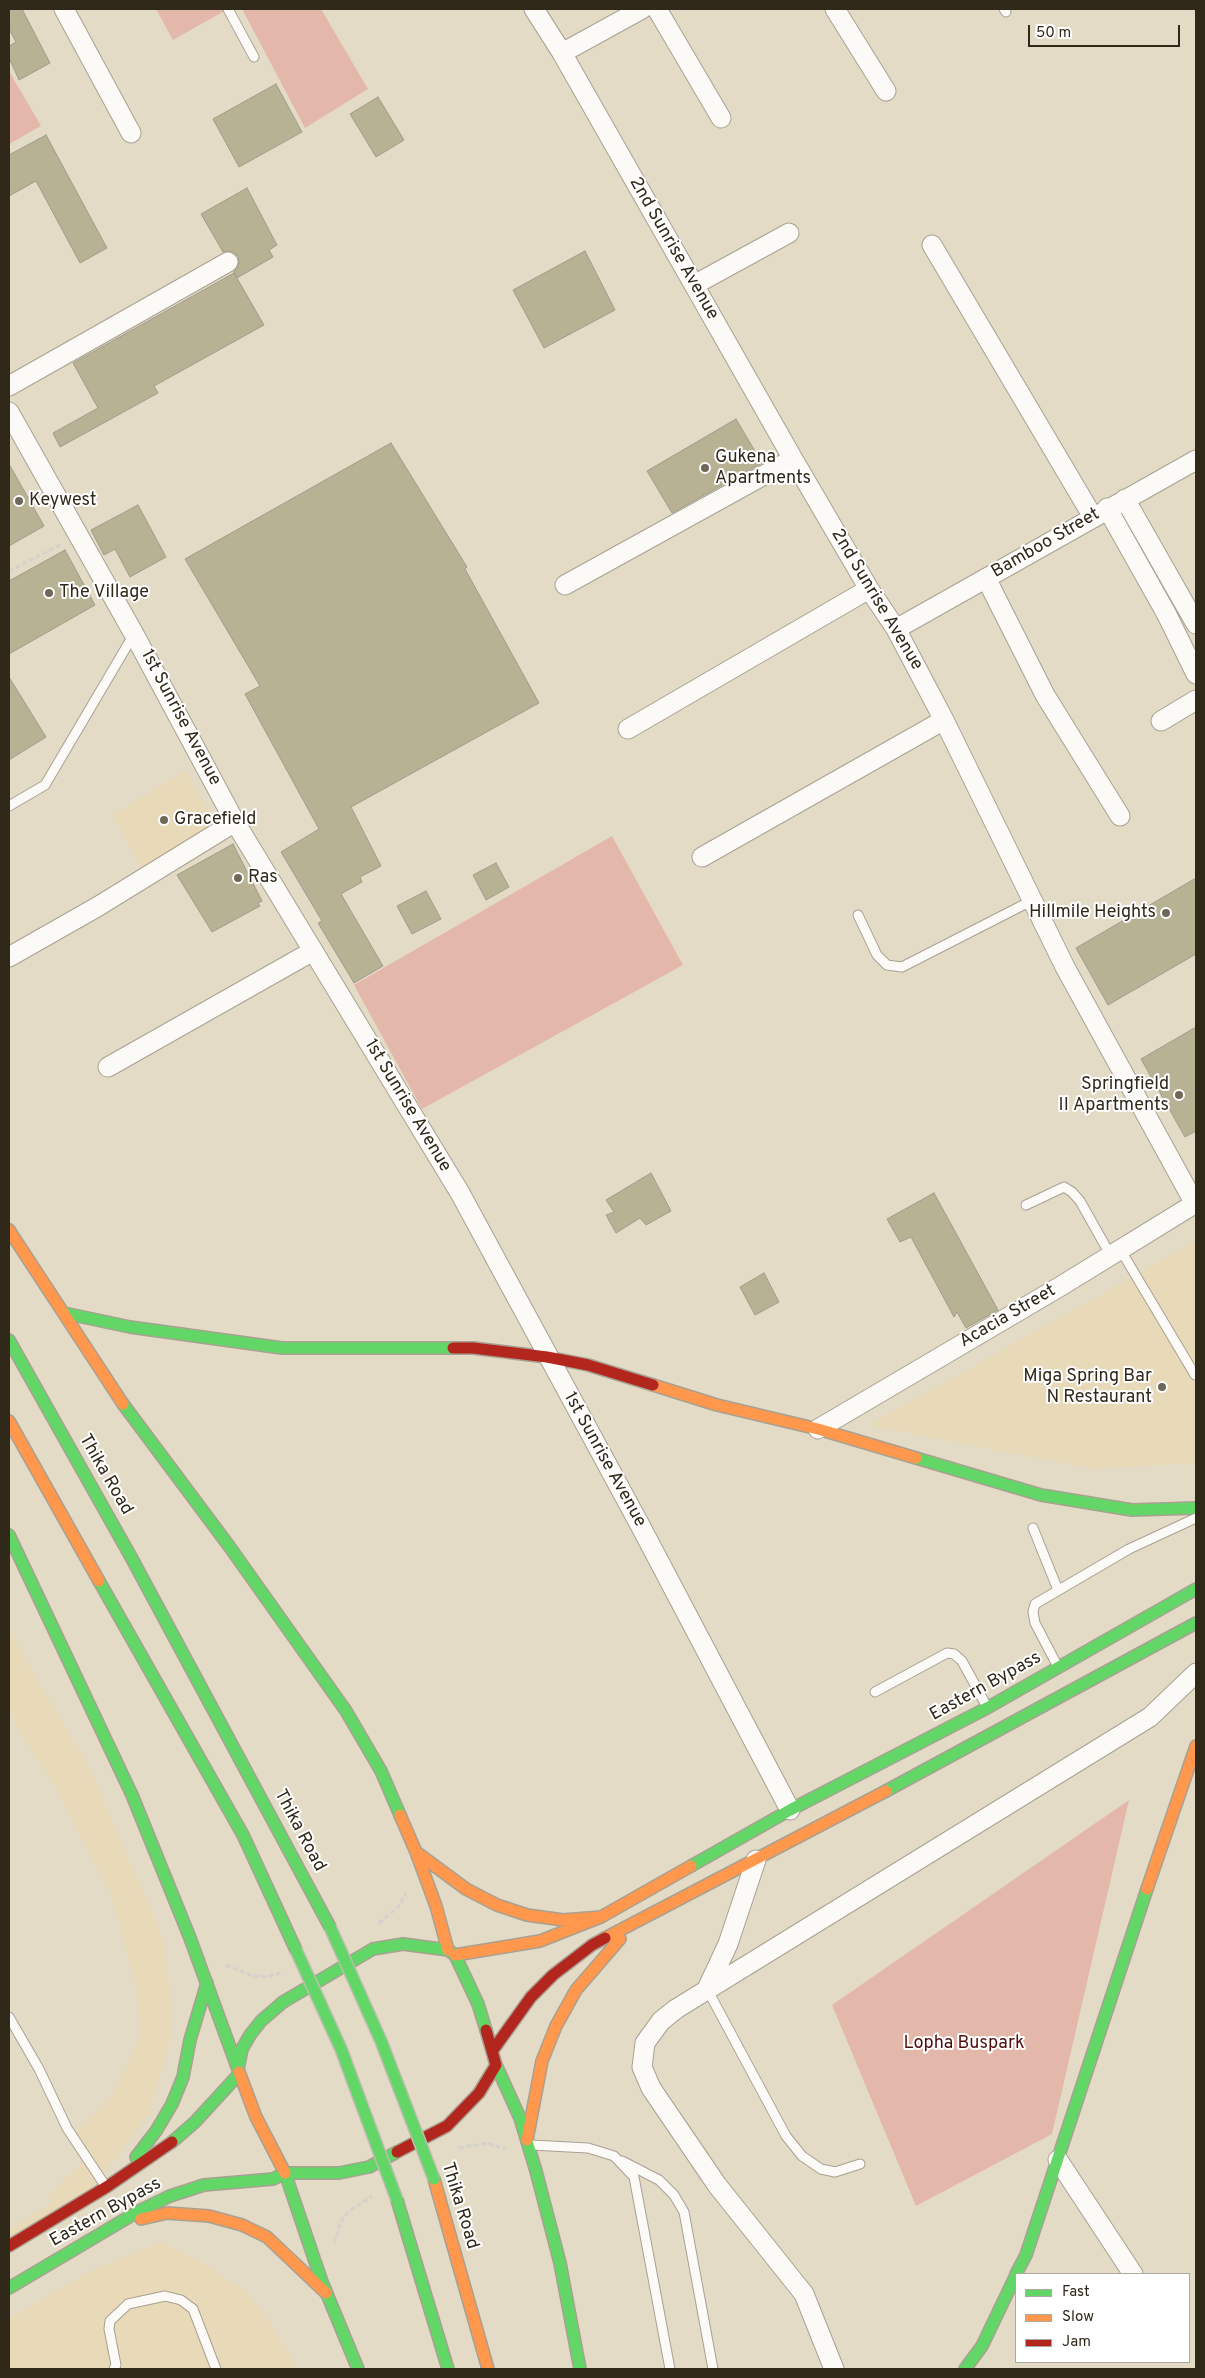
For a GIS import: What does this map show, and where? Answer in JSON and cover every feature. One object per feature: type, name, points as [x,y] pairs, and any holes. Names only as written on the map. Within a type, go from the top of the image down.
[{"type":"main road","points":[[9,1231],[115,1393],[229,1546],[346,1711],[381,1771],[416,1852],[452,1952],[478,2004],[496,2065],[517,2110],[560,2263],[580,2369]]},
{"type":"main road","points":[[64,1313],[130,1327],[282,1348],[473,1348],[547,1357],[588,1366],[717,1405],[818,1429],[1041,1495],[1132,1510],[1196,1508]]},
{"type":"main road","name":"Thika Road","points":[[9,1340],[132,1557],[330,1927],[381,2041],[434,2179],[488,2369]]},
{"type":"main road","points":[[9,1421],[243,1835],[272,1897],[341,2050],[397,2200],[448,2369]]},
{"type":"main road","points":[[9,1535],[132,1796],[206,1983],[256,2117],[279,2165],[285,2173],[326,2293],[358,2369]]},
{"type":"main road","name":"Eastern Bypass","points":[[239,2071],[242,2049],[261,2020],[282,2002],[373,1948],[403,1944],[452,1952],[540,1941],[601,1917],[790,1810],[987,1708],[1196,1589]]},
{"type":"main road","points":[[492,2050],[531,1997],[553,1975],[592,1945],[756,1860],[802,1833],[906,1780],[1196,1623]]},
{"type":"main road","points":[[1017,2273],[1026,2255],[1105,2022],[1180,1788],[1196,1746]]},
{"type":"main road","points":[[416,1852],[459,1884],[497,1905],[527,1915],[563,1920],[601,1917]]},
{"type":"main road","points":[[527,2142],[542,2061],[556,2026],[576,1990],[634,1923]]},
{"type":"main road","points":[[119,2179],[156,2131],[172,2104],[183,2077],[190,2040],[206,1983]]},
{"type":"main road","name":"Eastern Bypass","points":[[9,2288],[113,2226],[170,2196],[204,2185],[273,2179],[285,2173],[339,2173],[369,2168],[447,2126],[479,2093],[496,2065]]},
{"type":"main road","points":[[9,2246],[106,2188],[181,2134],[239,2071]]},
{"type":"main road","points":[[113,2226],[167,2213],[228,2220],[267,2237],[285,2252],[326,2293]]},
{"type":"main road","points":[[965,2369],[982,2346],[1015,2276]]},
{"type":"street","points":[[64,9],[131,133]]},
{"type":"street","name":"2nd Sunrise Avenue","points":[[534,9],[562,53],[868,589],[896,629],[944,720],[1065,967],[1195,1203]]},
{"type":"street","points":[[562,53],[642,9]]},
{"type":"street","points":[[657,9],[721,118]]},
{"type":"street","points":[[835,9],[886,91]]},
{"type":"street","points":[[694,285],[789,233]]},
{"type":"street","points":[[932,245],[1166,613],[1196,674]]},
{"type":"street","points":[[9,386],[228,262]]},
{"type":"street","name":"1st Sunrise Avenue","points":[[9,412],[134,634],[235,822],[460,1193],[547,1357],[641,1527],[790,1810]]},
{"type":"street","points":[[564,585],[793,459]]},
{"type":"street","name":"Bamboo Street","points":[[896,629],[1100,512],[1196,460]]},
{"type":"street","points":[[1124,499],[1196,624]]},
{"type":"street","points":[[986,578],[1045,695],[1120,816]]},
{"type":"street","points":[[628,729],[868,589]]},
{"type":"street","points":[[1161,720],[1196,700]]},
{"type":"street","points":[[702,857],[944,720]]},
{"type":"street","points":[[9,957],[97,907],[235,822]]},
{"type":"street","points":[[108,1067],[313,951]]},
{"type":"street","name":"Acacia Street","points":[[818,1429],[1115,1253],[1195,1203]]},
{"type":"street","points":[[834,2369],[804,2294],[717,2184],[645,2078],[642,2067],[643,2051],[652,2031],[676,2008],[1150,1717],[1196,1674]]},
{"type":"street","points":[[708,1989],[728,1944],[756,1860]]},
{"type":"street","points":[[1058,2160],[1132,2273]]},
{"type":"lane","points":[[228,9],[254,57]]},
{"type":"lane","points":[[9,806],[45,785],[134,634]]},
{"type":"lane","points":[[858,915],[877,955],[887,965],[902,967],[1032,900]]},
{"type":"lane","points":[[1026,1205],[1064,1187],[1072,1192],[1115,1253],[1195,1375]]},
{"type":"lane","points":[[1058,1668],[1035,1623],[1033,1612],[1035,1604],[1129,1549],[1196,1518]]},
{"type":"lane","points":[[1033,1528],[1058,1590]]},
{"type":"lane","points":[[875,1692],[947,1653],[954,1654],[962,1661],[987,1708]]},
{"type":"lane","points":[[708,1989],[786,2136],[802,2156],[821,2169],[835,2172],[860,2164]]},
{"type":"lane","points":[[9,2017],[39,2069],[67,2128],[106,2188]]},
{"type":"lane","points":[[527,2142],[588,2148],[614,2156],[659,2180],[674,2195],[684,2212],[713,2369]]},
{"type":"lane","points":[[614,2156],[634,2177],[670,2369]]},
{"type":"lane","points":[[114,2369],[116,2365],[109,2329],[110,2322],[128,2304],[165,2296],[181,2300],[193,2309],[216,2369]]},
{"type":"path","points":[[9,571],[79,535]]},
{"type":"shaded area","name":"Gracefield","points":[[185,771],[217,825],[142,869],[112,815]]},
{"type":"shaded area","points":[[1196,1241],[1196,1463],[1093,1469],[869,1425]]},
{"type":"shaded area","points":[[9,1627],[25,1659],[88,1765],[164,1940],[171,2001],[172,2035],[149,2113],[92,2189],[9,2242],[9,2229],[52,2203],[48,2195],[91,2153],[73,2136],[113,2094],[141,2035],[135,1983],[111,1894],[53,1784],[9,1715]]},
{"type":"shaded area","points":[[161,2242],[205,2264],[246,2292],[270,2322],[298,2369],[9,2369],[9,2319],[90,2271]]},
{"type":"green space","points":[[156,9],[228,9],[173,40]]},
{"type":"green space","points":[[242,9],[321,9],[368,89],[305,128]]},
{"type":"green space","points":[[9,71],[41,126],[9,144]]},
{"type":"green space","points":[[612,836],[683,965],[422,1109],[354,985]]},
{"type":"green space","name":"Lopha Buspark","points":[[1129,1800],[1052,2134],[916,2206],[832,2005]]},
{"type":"building","points":[[9,9],[22,9],[50,63],[19,80],[9,58],[9,46],[16,42],[9,29]]},
{"type":"building","points":[[276,84],[302,132],[239,167],[213,119]]},
{"type":"building","points":[[378,97],[404,140],[376,157],[350,114]]},
{"type":"building","points":[[46,135],[107,248],[80,263],[36,181],[9,196],[9,155]]},
{"type":"building","points":[[247,188],[277,245],[269,250],[273,257],[237,278],[234,272],[239,263],[238,256],[229,251],[223,252],[201,214]]},
{"type":"building","points":[[585,251],[615,310],[544,348],[513,290]]},
{"type":"building","points":[[234,273],[264,325],[154,386],[158,393],[60,447],[53,433],[98,408],[73,363]]},
{"type":"building","name":"Gukena Apartments","points":[[736,419],[762,463],[672,513],[647,471]]},
{"type":"building","points":[[391,443],[467,567],[465,569],[539,703],[351,807],[381,866],[360,877],[362,882],[341,894],[383,966],[354,983],[318,923],[322,921],[281,852],[319,829],[245,694],[260,686],[185,559]]},
{"type":"building","name":"Keywest","points":[[9,464],[44,526],[9,546]]},
{"type":"building","points":[[138,505],[166,557],[130,577],[115,549],[104,555],[91,530]]},
{"type":"building","name":"The Village","points":[[65,550],[95,605],[9,654],[9,581]]},
{"type":"building","points":[[9,677],[46,737],[9,760]]},
{"type":"building","points":[[233,844],[262,901],[258,903],[260,906],[212,932],[177,875]]},
{"type":"building","points":[[496,863],[509,887],[486,900],[473,875]]},
{"type":"building","name":"Hillmile Heights","points":[[1196,878],[1196,954],[1108,1005],[1076,948]]},
{"type":"building","points":[[426,891],[441,919],[412,934],[397,906]]},
{"type":"building","name":"Springfield II Apartments","points":[[1196,1027],[1196,1131],[1185,1137],[1141,1059]]},
{"type":"building","points":[[651,1173],[671,1211],[646,1225],[640,1218],[616,1233],[606,1215],[614,1212],[606,1200]]},
{"type":"building","points":[[934,1193],[998,1310],[966,1328],[957,1312],[954,1317],[911,1237],[900,1242],[887,1219]]},
{"type":"building","points":[[764,1273],[779,1302],[755,1315],[740,1287]]},
{"type":"traffic: fast","points":[[64,1313],[130,1327],[282,1348],[453,1348]]},
{"type":"traffic: fast","points":[[9,1340],[131,1557],[330,1927]]},
{"type":"traffic: fast","points":[[123,1404],[229,1546],[346,1711],[381,1771],[400,1815]]},
{"type":"traffic: fast","points":[[916,1458],[1041,1495],[1132,1510],[1196,1508]]},
{"type":"traffic: fast","points":[[9,1535],[132,1795],[190,1938],[239,2072]]},
{"type":"traffic: fast","points":[[99,1581],[243,1835],[296,1950]]},
{"type":"traffic: fast","points":[[691,1866],[790,1810],[987,1708],[1196,1589]]},
{"type":"traffic: fast","points":[[886,1791],[1196,1623]]},
{"type":"traffic: fast","points":[[1017,2273],[1026,2255],[1147,1889]]},
{"type":"traffic: fast","points":[[330,1927],[381,2041],[434,2179]]},
{"type":"traffic: fast","points":[[238,2069],[242,2049],[250,2035],[261,2021],[283,2002],[373,1949],[403,1944],[448,1950],[455,1955],[478,2004],[486,2030]]},
{"type":"traffic: fast","points":[[296,1950],[341,2049],[397,2200]]},
{"type":"traffic: fast","points":[[136,2157],[156,2131],[172,2104],[183,2077],[190,2040],[207,1983]]},
{"type":"traffic: fast","points":[[496,2065],[520,2118],[536,2171],[560,2263],[580,2369]]},
{"type":"traffic: fast","points":[[172,2142],[195,2122],[239,2074]]},
{"type":"traffic: fast","points":[[9,2288],[139,2211],[170,2196],[204,2185],[273,2179],[285,2173],[339,2173],[369,2167],[397,2152]]},
{"type":"traffic: fast","points":[[285,2173],[322,2282],[358,2369]]},
{"type":"traffic: fast","points":[[397,2200],[448,2369]]},
{"type":"traffic: fast","points":[[965,2369],[982,2346],[1015,2277]]},
{"type":"traffic: slow","points":[[9,1230],[123,1404]]},
{"type":"traffic: slow","points":[[653,1385],[717,1405],[818,1429],[916,1458]]},
{"type":"traffic: slow","points":[[9,1421],[99,1581]]},
{"type":"traffic: slow","points":[[1147,1889],[1196,1746]]},
{"type":"traffic: slow","points":[[605,1938],[886,1791]]},
{"type":"traffic: slow","points":[[400,1815],[416,1852],[466,1889],[497,1905],[527,1915],[563,1920],[601,1917]]},
{"type":"traffic: slow","points":[[416,1852],[436,1906],[448,1950]]},
{"type":"traffic: slow","points":[[455,1955],[540,1941],[601,1917],[691,1866]]},
{"type":"traffic: slow","points":[[527,2140],[542,2061],[556,2026],[576,1990],[620,1939]]},
{"type":"traffic: slow","points":[[239,2072],[256,2117],[285,2173]]},
{"type":"traffic: slow","points":[[434,2179],[488,2369]]},
{"type":"traffic: slow","points":[[141,2219],[167,2213],[209,2216],[242,2225],[267,2237],[326,2293]]},
{"type":"traffic: jam","points":[[453,1348],[473,1348],[547,1357],[588,1365],[653,1385]]},
{"type":"traffic: jam","points":[[493,2050],[531,1997],[553,1975],[592,1945],[605,1938]]},
{"type":"traffic: jam","points":[[397,2152],[447,2126],[479,2093],[496,2065],[486,2030]]},
{"type":"traffic: jam","points":[[9,2246],[108,2186],[172,2142]]},
{"type":"place","name":"Gukena Apartments","points":[[705,468]]},
{"type":"place","name":"Keywest","points":[[19,501]]},
{"type":"place","name":"The Village","points":[[49,593]]},
{"type":"place","name":"Gracefield","points":[[164,820]]},
{"type":"place","name":"Ras","points":[[238,878]]},
{"type":"place","name":"Hillmile Heights","points":[[1166,913]]},
{"type":"place","name":"Springfield II Apartments","points":[[1179,1095]]},
{"type":"place","name":"Miga Spring Bar N Restaurant","points":[[1162,1387]]}]
